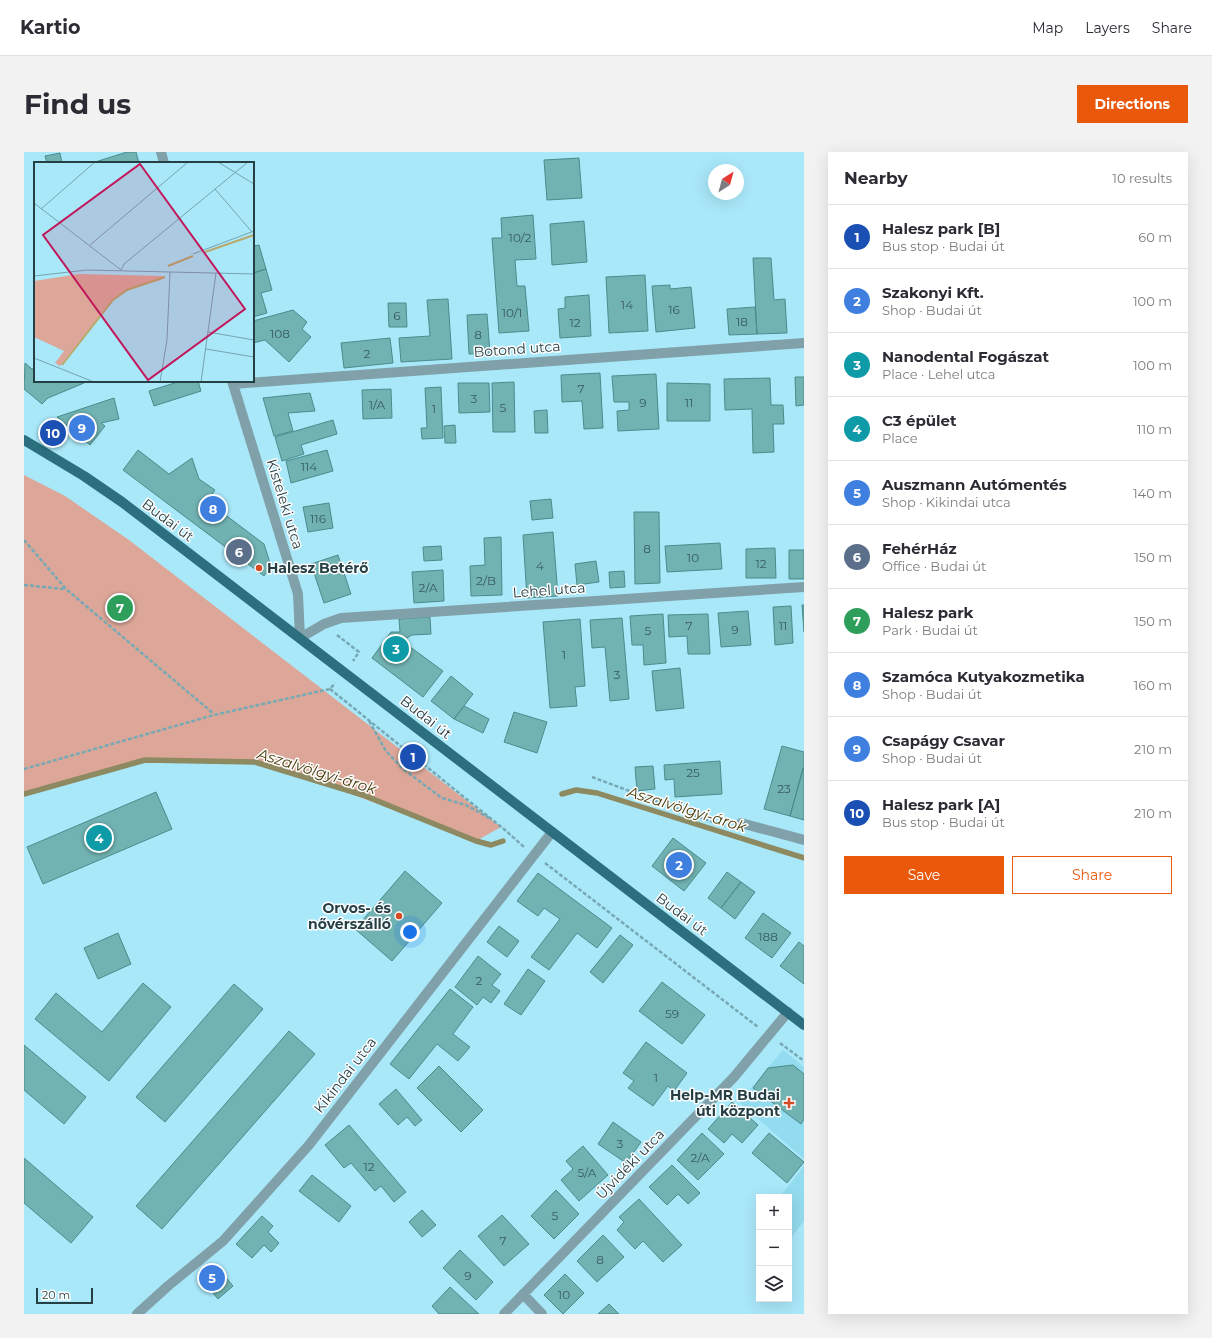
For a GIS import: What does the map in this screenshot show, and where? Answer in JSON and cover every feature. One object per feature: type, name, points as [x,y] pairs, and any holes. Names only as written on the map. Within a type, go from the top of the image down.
[{"type":"main road","name":"Budai út","points":[[24,440],[84,476],[122,502],[804,1025]]},
{"type":"street","points":[[161,152],[164,162]]},
{"type":"street","name":"Botond utca","points":[[254,380],[804,343]]},
{"type":"street","name":"Kisteleki utca","points":[[232,382],[298,594],[300,638]]},
{"type":"street","name":"Lehel utca","points":[[300,638],[324,624],[341,618],[804,587]]},
{"type":"street","points":[[741,823],[804,840]]},
{"type":"street","name":"Kikindai utca","points":[[137,1314],[168,1286],[223,1241],[309,1145],[552,832]]},
{"type":"street","name":"Újvidéki utca","points":[[504,1314],[734,1077],[770,1036],[788,1012]]},
{"type":"street","points":[[523,1294],[542,1314]]},
{"type":"path","points":[[24,540],[66,589],[214,715]]},
{"type":"path","points":[[24,585],[66,589]]},
{"type":"path","points":[[24,769],[214,715],[330,689],[535,854],[804,1061]]},
{"type":"path","points":[[368,719],[386,751],[404,769],[442,798],[466,805],[505,830]]},
{"type":"path","points":[[592,777],[723,826],[741,823]]},
{"type":"shaded area","points":[[24,475],[65,496],[129,540],[501,827],[476,841],[322,783],[255,762],[145,760],[24,793]]},
{"type":"shaded area","name":"Help-MR Budai úti központ","points":[[783,1050],[804,1067],[804,1159],[739,1102]]},
{"type":"shaded area","points":[[804,1166],[804,1221],[792,1237],[792,1194],[782,1194]]},
{"type":"building","points":[[127,152],[136,152],[139,162],[95,162]]},
{"type":"building","points":[[60,153],[62,162],[47,162],[45,156]]},
{"type":"building","points":[[579,158],[582,198],[547,200],[544,160]]},
{"type":"building","points":[[533,215],[536,259],[515,260],[517,286],[525,286],[529,331],[499,333],[492,238],[502,238],[501,218]]},
{"type":"building","points":[[584,221],[587,262],[552,265],[550,224]]},
{"type":"building","points":[[259,245],[266,269],[254,273],[254,246]]},
{"type":"building","points":[[753,258],[771,258],[774,300],[785,299],[787,333],[757,334]]},
{"type":"building","points":[[266,269],[272,290],[261,293],[267,313],[254,317],[254,273]]},
{"type":"building","points":[[645,275],[648,331],[609,333],[606,277]]},
{"type":"building","points":[[670,285],[670,289],[691,287],[695,328],[656,332],[652,286]]},
{"type":"building","points":[[589,295],[591,336],[560,338],[558,309],[565,308],[565,297]]},
{"type":"building","points":[[448,299],[452,359],[401,362],[399,338],[430,336],[427,300]]},
{"type":"building","points":[[388,303],[406,303],[407,327],[389,327]]},
{"type":"building","points":[[755,307],[757,334],[729,335],[727,309]]},
{"type":"building","points":[[293,310],[307,322],[302,329],[311,337],[289,362],[265,340],[254,343],[254,321]]},
{"type":"building","points":[[487,314],[490,353],[469,354],[467,315]]},
{"type":"building","points":[[390,338],[393,363],[344,368],[341,343]]},
{"type":"building","points":[[25,363],[32,369],[34,368],[34,382],[84,383],[48,398],[42,404],[24,389]]},
{"type":"building","points":[[600,373],[603,428],[584,429],[582,401],[562,402],[561,375]]},
{"type":"building","points":[[656,374],[659,429],[618,431],[617,411],[629,410],[629,402],[614,402],[612,376]]},
{"type":"building","points":[[795,377],[804,377],[804,405],[796,406]]},
{"type":"building","points":[[770,378],[771,405],[783,405],[784,424],[773,424],[774,452],[753,453],[752,409],[725,410],[724,379]]},
{"type":"building","points":[[178,382],[198,382],[201,391],[154,406],[149,391]]},
{"type":"building","points":[[514,382],[515,432],[493,432],[492,383]]},
{"type":"building","points":[[458,383],[489,383],[490,412],[459,413]]},
{"type":"building","points":[[667,383],[710,384],[710,421],[667,421]]},
{"type":"building","points":[[441,387],[443,438],[422,439],[421,428],[427,428],[425,388]]},
{"type":"building","points":[[391,389],[392,418],[363,419],[362,390]]},
{"type":"building","points":[[310,393],[315,411],[288,413],[293,431],[274,436],[263,398]]},
{"type":"building","points":[[114,398],[119,419],[101,423],[105,426],[90,445],[57,417]]},
{"type":"building","points":[[547,410],[548,433],[535,433],[534,411]]},
{"type":"building","points":[[333,420],[337,434],[301,445],[304,454],[282,461],[275,437]]},
{"type":"building","points":[[455,425],[456,443],[445,443],[444,426]]},
{"type":"building","points":[[138,450],[169,474],[192,458],[199,479],[215,490],[207,501],[264,544],[271,566],[264,576],[123,470]]},
{"type":"building","points":[[327,450],[333,471],[291,483],[286,461]]},
{"type":"building","points":[[551,499],[553,518],[532,520],[530,501]]},
{"type":"building","points":[[329,503],[333,528],[308,532],[303,507]]},
{"type":"building","points":[[634,512],[659,512],[660,583],[635,584]]},
{"type":"building","points":[[553,532],[558,596],[527,598],[523,535]]},
{"type":"building","points":[[501,537],[502,595],[471,596],[470,566],[485,565],[484,538]]},
{"type":"building","points":[[720,543],[722,569],[667,572],[665,546]]},
{"type":"building","points":[[441,546],[442,560],[424,561],[423,547]]},
{"type":"building","points":[[775,548],[776,578],[746,578],[746,549]]},
{"type":"building","points":[[789,550],[804,550],[804,579],[789,579]]},
{"type":"building","points":[[338,555],[351,594],[324,603],[311,564]]},
{"type":"building","points":[[596,561],[599,582],[577,585],[575,564]]},
{"type":"building","points":[[443,570],[444,601],[414,603],[412,572]]},
{"type":"building","points":[[624,571],[625,587],[610,588],[609,572]]},
{"type":"building","points":[[802,605],[804,605],[804,632]]},
{"type":"building","points":[[791,606],[793,643],[775,645],[773,607]]},
{"type":"building","points":[[748,611],[751,645],[721,647],[718,613]]},
{"type":"building","points":[[663,614],[666,663],[644,665],[643,645],[632,645],[630,616]]},
{"type":"building","points":[[708,614],[710,654],[688,654],[687,636],[669,637],[668,615]]},
{"type":"building","points":[[430,617],[431,634],[412,635],[402,641],[443,671],[423,697],[372,658],[391,632],[400,632],[399,619]]},
{"type":"building","points":[[622,618],[629,699],[610,701],[605,647],[592,648],[590,620]]},
{"type":"building","points":[[580,619],[585,686],[575,687],[577,706],[550,708],[543,622]]},
{"type":"building","points":[[680,668],[684,708],[656,711],[652,671]]},
{"type":"building","points":[[451,676],[473,694],[454,719],[431,701]]},
{"type":"building","points":[[464,706],[489,719],[483,733],[454,719]]},
{"type":"building","points":[[514,712],[547,722],[537,753],[504,742]]},
{"type":"building","points":[[782,746],[804,752],[804,766],[790,816],[764,809]]},
{"type":"building","points":[[720,761],[722,794],[675,797],[674,779],[665,780],[664,765]]},
{"type":"building","points":[[653,766],[655,789],[637,791],[635,767]]},
{"type":"building","points":[[804,768],[804,820],[790,816]]},
{"type":"building","points":[[156,792],[172,829],[43,884],[27,847]]},
{"type":"building","points":[[673,838],[706,863],[684,891],[652,866]]},
{"type":"building","name":"Orvos- és nővérszálló","points":[[405,871],[442,903],[392,961],[355,929]]},
{"type":"building","points":[[727,872],[741,882],[721,908],[708,898]]},
{"type":"building","points":[[538,873],[612,928],[597,948],[577,933],[549,970],[531,957],[560,919],[544,908],[538,916],[517,901]]},
{"type":"building","points":[[741,882],[755,892],[735,919],[721,908]]},
{"type":"building","points":[[763,913],[791,933],[772,958],[745,938]]},
{"type":"building","points":[[499,926],[519,941],[507,957],[487,942]]},
{"type":"building","points":[[118,933],[131,964],[98,979],[84,948]]},
{"type":"building","points":[[620,935],[633,945],[603,983],[590,972]]},
{"type":"building","points":[[799,942],[804,946],[804,984],[780,966]]},
{"type":"building","points":[[478,956],[501,974],[492,985],[500,991],[491,1003],[483,997],[477,1005],[455,987]]},
{"type":"building","points":[[528,969],[545,981],[521,1015],[504,1004]]},
{"type":"building","points":[[662,982],[705,1015],[682,1044],[639,1011]]},
{"type":"building","points":[[143,983],[171,1007],[109,1081],[35,1019],[56,993],[102,1032]]},
{"type":"building","points":[[234,984],[263,1009],[165,1122],[136,1097]]},
{"type":"building","points":[[450,989],[473,1007],[453,1034],[470,1047],[458,1061],[437,1044],[409,1079],[390,1064]]},
{"type":"building","points":[[289,1031],[315,1054],[162,1229],[136,1206]]},
{"type":"building","points":[[646,1042],[687,1073],[674,1091],[668,1086],[653,1106],[628,1088],[634,1081],[623,1073]]},
{"type":"building","points":[[24,1045],[86,1097],[64,1124],[24,1090]]},
{"type":"building","name":"Help-MR Budai úti központ","points":[[793,1065],[804,1074],[804,1119],[801,1124],[753,1088],[768,1068]]},
{"type":"building","points":[[439,1066],[483,1110],[461,1132],[417,1088]]},
{"type":"building","points":[[396,1089],[422,1120],[415,1126],[407,1117],[398,1125],[379,1104]]},
{"type":"building","points":[[732,1102],[758,1125],[742,1143],[732,1134],[724,1143],[708,1129]]},
{"type":"building","points":[[613,1122],[641,1142],[626,1163],[598,1144]]},
{"type":"building","points":[[349,1125],[406,1192],[394,1202],[381,1186],[375,1191],[351,1163],[344,1168],[325,1145]]},
{"type":"building","points":[[702,1133],[724,1154],[698,1180],[677,1160]]},
{"type":"building","points":[[769,1133],[804,1162],[787,1183],[752,1153]]},
{"type":"building","points":[[583,1146],[608,1175],[579,1201],[561,1180],[573,1169],[566,1161]]},
{"type":"building","points":[[24,1158],[93,1217],[71,1243],[24,1203]]},
{"type":"building","points":[[672,1165],[700,1193],[688,1204],[678,1194],[667,1205],[649,1187]]},
{"type":"building","points":[[312,1175],[351,1206],[339,1222],[299,1191]]},
{"type":"building","points":[[556,1190],[579,1214],[554,1239],[531,1216]]},
{"type":"building","points":[[639,1199],[682,1245],[663,1262],[643,1241],[635,1249],[617,1230],[624,1222],[619,1217]]},
{"type":"building","points":[[422,1210],[436,1225],[422,1237],[409,1222]]},
{"type":"building","points":[[502,1215],[529,1244],[504,1266],[478,1236]]},
{"type":"building","points":[[262,1216],[273,1226],[268,1232],[279,1243],[271,1252],[264,1245],[252,1258],[236,1244]]},
{"type":"building","points":[[603,1235],[624,1257],[597,1282],[577,1261]]},
{"type":"building","points":[[460,1250],[493,1282],[476,1300],[443,1268]]},
{"type":"building","points":[[218,1268],[233,1286],[218,1299],[203,1281]]},
{"type":"building","points":[[565,1274],[584,1293],[563,1314],[544,1295]]},
{"type":"building","points":[[450,1287],[479,1314],[439,1314],[432,1306]]},
{"type":"building","points":[[609,1304],[619,1314],[598,1314]]},
{"type":"waterway","name":"Aszalvölgyi-árok","points":[[24,794],[145,760],[255,762],[363,795],[476,841],[491,845],[503,841]]},
{"type":"waterway","name":"Aszalvölgyi-árok","points":[[562,794],[576,790],[597,793],[804,858]]},
{"type":"place","name":"Csapágy Csavar","points":[[82,428]]},
{"type":"place","name":"Halesz park [A]","points":[[53,433]]},
{"type":"place","name":"Szamóca Kutyakozmetika","points":[[213,509]]},
{"type":"place","name":"FehérHáz","points":[[239,552]]},
{"type":"place","name":"Halesz Betérő","points":[[259,568]]},
{"type":"place","name":"Halesz park","points":[[120,608]]},
{"type":"place","name":"Nanodental Fogászat","points":[[396,649]]},
{"type":"place","name":"Halesz park [B]","points":[[413,757]]},
{"type":"place","name":"C3 épület","points":[[99,838]]},
{"type":"place","name":"Szakonyi Kft.","points":[[679,865]]},
{"type":"place","name":"Orvos- és nővérszálló","points":[[399,916]]},
{"type":"place","name":"Help-MR Budai úti központ","points":[[789,1103]]},
{"type":"place","name":"Auszmann Autómentés","points":[[212,1278]]}]
